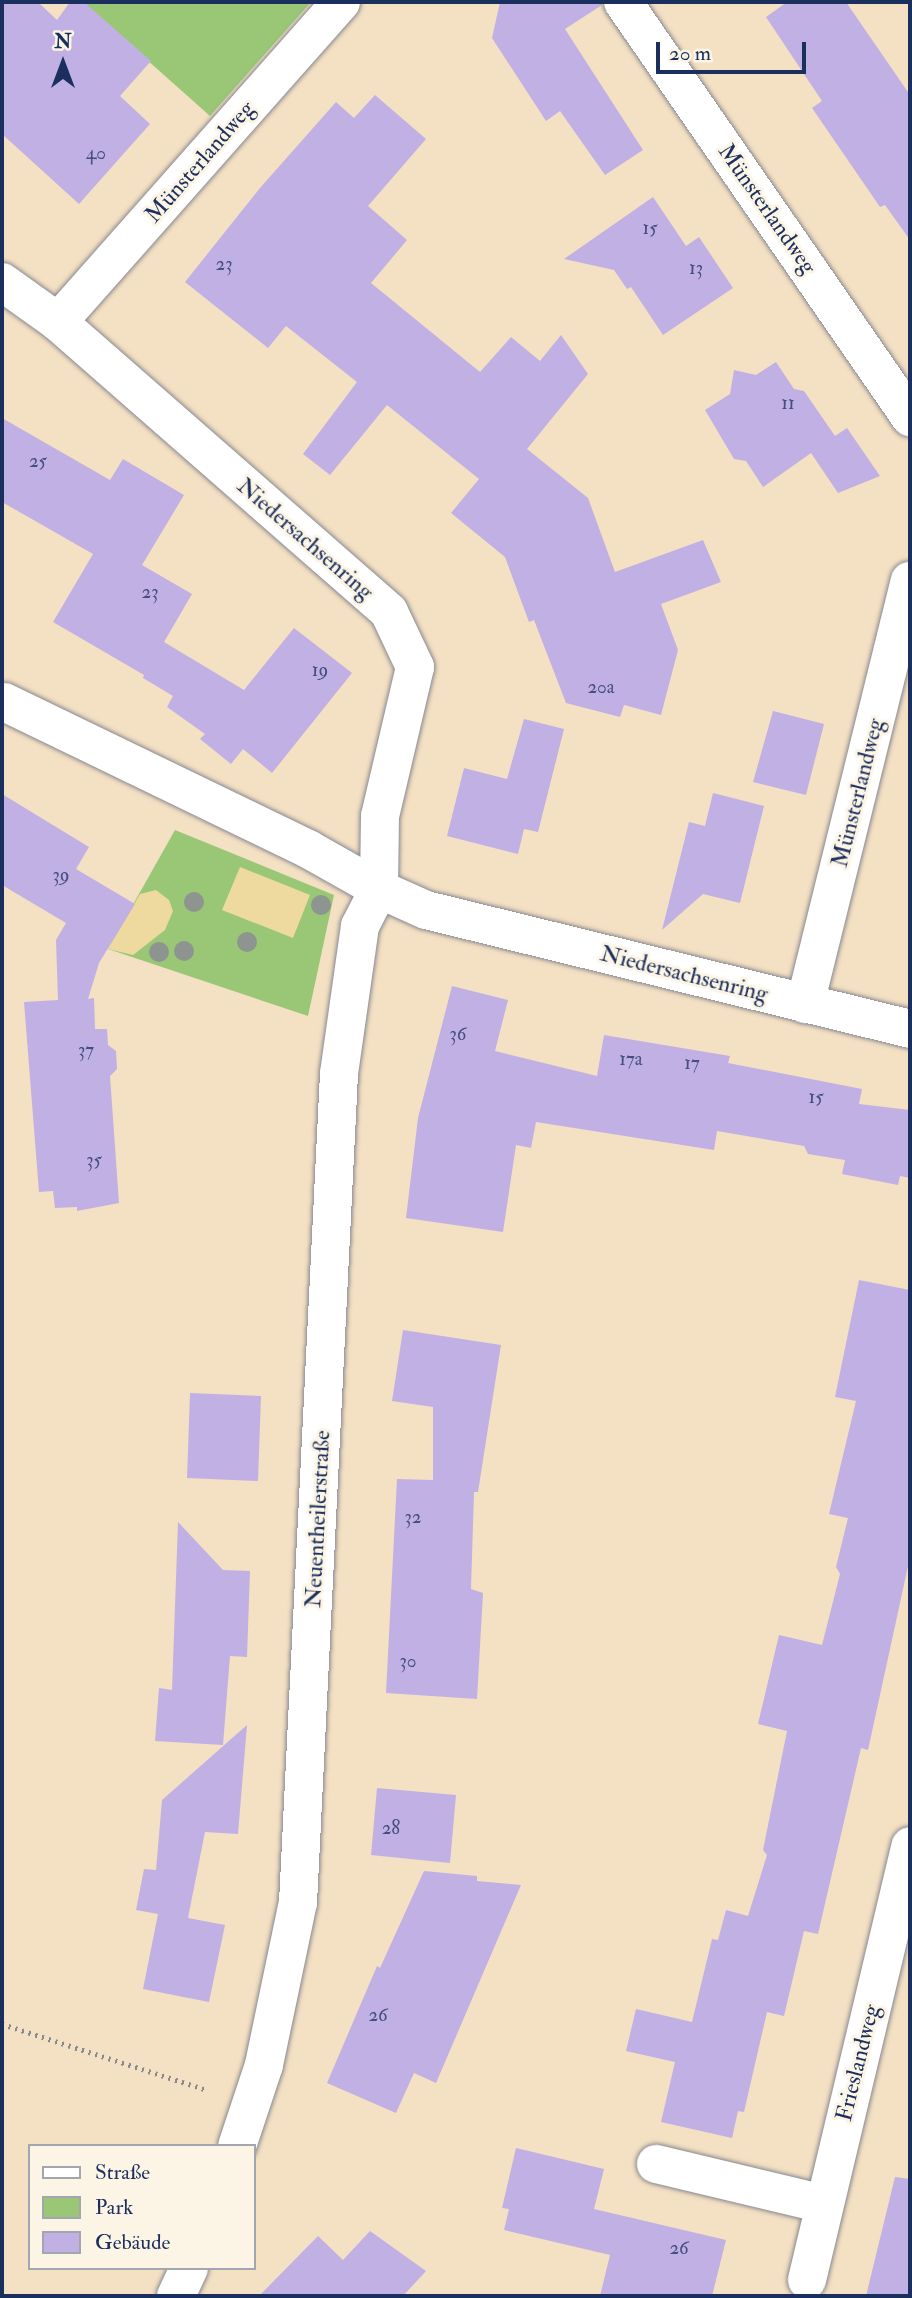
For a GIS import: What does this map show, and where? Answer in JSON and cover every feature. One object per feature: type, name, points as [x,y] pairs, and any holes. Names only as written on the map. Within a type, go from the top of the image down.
[{"type":"street","name":"Münsterlandweg","points":[[58,322],[341,2]]},
{"type":"street","name":"Münsterlandweg","points":[[623,2],[910,417]]},
{"type":"street","name":"Niedersachsenring","points":[[2,282],[58,322],[389,612],[415,667],[380,816],[379,889]]},
{"type":"street","name":"Münsterlandweg","points":[[805,1004],[910,581]]},
{"type":"street","name":"Niedersachsenring","points":[[4,702],[308,849],[379,889],[426,910],[910,1029]]},
{"type":"street","name":"Neuentheilerstraße","points":[[238,2144],[264,2065],[298,1902],[340,1074],[359,926],[379,889]]},
{"type":"street","name":"Frieslandweg","points":[[807,2280],[910,1846]]},
{"type":"street","points":[[656,2164],[824,2204]]},
{"type":"street","points":[[176,2296],[188,2270]]},
{"type":"path","points":[[2,2024],[208,2090],[264,2065]]},
{"type":"green space","points":[[82,2],[311,2],[210,116]]},
{"type":"green space","points":[[175,830],[334,895],[308,1016],[108,949]]},
{"type":"sand","points":[[240,867],[310,895],[293,938],[222,910]]},
{"type":"sand","points":[[156,890],[169,900],[173,911],[165,930],[133,955],[108,949],[140,894]]},
{"type":"building","points":[[2,2],[38,2],[57,20],[70,2],[84,2],[151,61],[120,96],[150,124],[79,204],[2,134]]},
{"type":"building","points":[[500,2],[601,2],[602,5],[565,29],[643,150],[605,175],[560,111],[546,121],[492,38]]},
{"type":"building","points":[[787,2],[846,2],[910,95],[910,240],[885,205],[880,207],[812,108],[822,101],[766,17]]},
{"type":"building","points":[[375,95],[426,139],[368,206],[407,240],[371,283],[480,372],[511,337],[540,361],[561,335],[588,374],[527,449],[588,498],[615,572],[703,540],[721,582],[661,604],[678,650],[661,715],[624,705],[620,717],[566,703],[534,620],[529,622],[505,557],[451,513],[479,479],[387,405],[330,475],[303,454],[357,382],[286,326],[268,348],[185,282],[260,188],[336,102],[354,118]]},
{"type":"building","points":[[653,197],[686,246],[699,237],[733,288],[663,335],[631,287],[627,289],[614,270],[564,259]]},
{"type":"building","points":[[776,362],[794,389],[804,391],[835,436],[847,428],[880,476],[838,493],[811,453],[763,487],[746,461],[734,459],[705,410],[730,394],[734,370],[756,375]]},
{"type":"building","points":[[2,418],[110,480],[123,459],[184,495],[142,565],[192,594],[164,642],[244,690],[294,628],[352,673],[272,773],[243,749],[231,764],[200,739],[205,734],[167,707],[173,696],[143,678],[144,675],[53,622],[93,554],[2,502]]},
{"type":"building","points":[[773,711],[824,724],[806,795],[753,782]]},
{"type":"building","points":[[524,719],[564,729],[538,832],[524,829],[518,854],[447,836],[464,768],[507,779]]},
{"type":"building","points":[[713,793],[764,806],[740,903],[703,894],[662,930],[689,822],[705,826]]},
{"type":"building","points":[[2,794],[89,847],[76,869],[135,904],[99,963],[88,999],[94,998],[95,1029],[107,1029],[108,1045],[116,1051],[117,1069],[110,1076],[119,1203],[77,1211],[77,1207],[55,1208],[53,1191],[39,1192],[24,1002],[58,1000],[56,940],[66,923],[2,885]]},
{"type":"building","points":[[452,986],[508,1000],[495,1051],[597,1076],[604,1035],[730,1056],[728,1063],[862,1089],[859,1104],[910,1110],[910,1178],[900,1176],[898,1185],[842,1174],[845,1160],[808,1154],[804,1146],[717,1131],[714,1150],[536,1122],[531,1148],[516,1145],[503,1232],[406,1218],[418,1118]]},
{"type":"building","points":[[859,1280],[910,1290],[910,1557],[868,1750],[861,1748],[818,1934],[804,1931],[784,2016],[767,2012],[744,2112],[738,2111],[732,2138],[661,2122],[675,2062],[626,2051],[636,2009],[692,2022],[712,1939],[718,1940],[726,1910],[748,1916],[767,1855],[763,1850],[787,1731],[758,1724],[779,1635],[822,1645],[840,1574],[836,1567],[848,1518],[829,1514],[856,1401],[835,1397]]},
{"type":"building","points":[[403,1330],[501,1345],[478,1492],[474,1492],[471,1589],[483,1593],[477,1699],[386,1693],[397,1479],[433,1480],[433,1407],[392,1401]]},
{"type":"building","points":[[190,1393],[261,1396],[258,1481],[187,1478]]},
{"type":"building","points":[[178,1522],[223,1570],[250,1571],[247,1657],[230,1656],[223,1745],[155,1741],[159,1688],[172,1690]]},
{"type":"building","points":[[247,1725],[238,1834],[205,1832],[188,1918],[225,1925],[209,2002],[143,1989],[158,1914],[136,1910],[144,1869],[156,1870],[162,1800]]},
{"type":"building","points":[[377,1788],[456,1795],[450,1863],[371,1855]]},
{"type":"building","points":[[424,1871],[477,1876],[477,1881],[521,1885],[436,2083],[414,2073],[396,2113],[327,2083],[377,1966],[380,1968]]},
{"type":"building","points":[[516,2148],[604,2169],[594,2209],[726,2240],[712,2296],[600,2296],[610,2255],[504,2230],[509,2209],[502,2208]]},
{"type":"building","points":[[895,2177],[910,2179],[910,2296],[866,2296]]},
{"type":"building","points":[[370,2231],[426,2271],[403,2296],[259,2296],[318,2236],[343,2260]]}]
